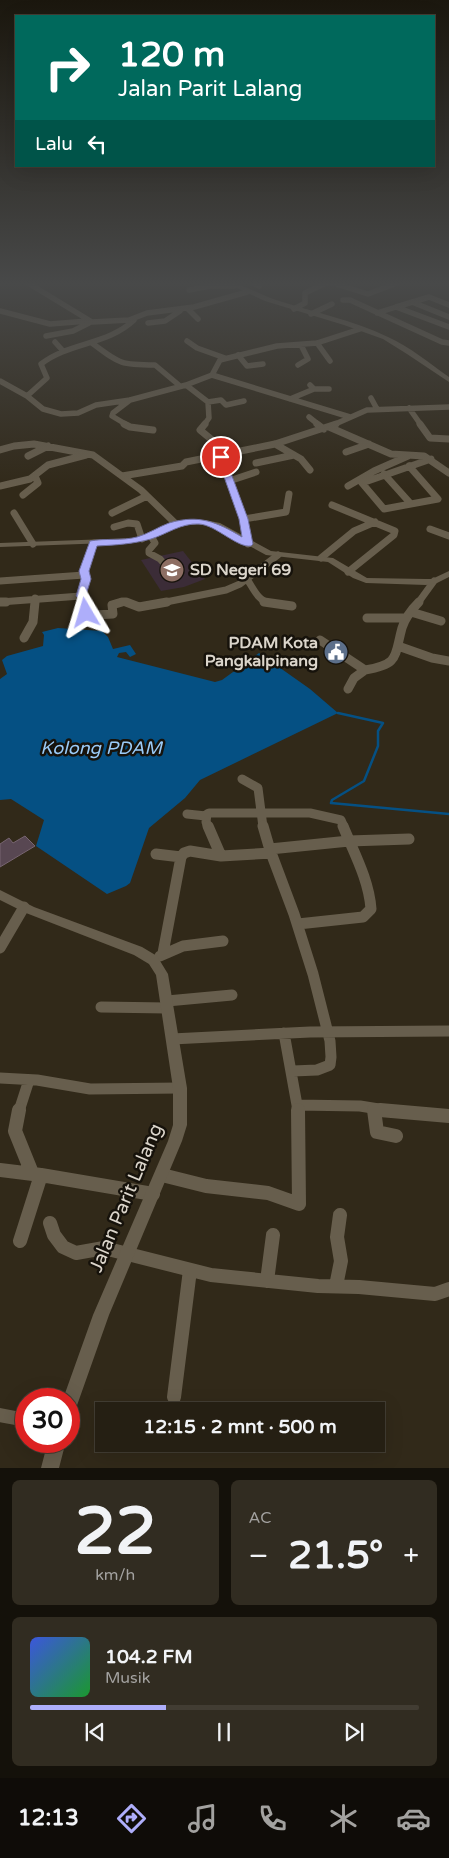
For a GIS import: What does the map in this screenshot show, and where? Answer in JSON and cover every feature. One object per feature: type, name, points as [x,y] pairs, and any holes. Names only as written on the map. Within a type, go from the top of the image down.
[{"type":"main road","points":[[410,352],[449,380]]},
{"type":"street","points":[[27,396],[47,378],[48,375],[41,364],[61,352]]},
{"type":"street","points":[[103,352],[114,360],[127,365],[155,366],[208,402],[221,400],[226,406],[244,401]]},
{"type":"street","points":[[207,352],[225,358]]},
{"type":"street","points":[[212,375],[220,360],[250,352]]},
{"type":"street","points":[[298,366],[308,359],[304,352]]},
{"type":"street","points":[[323,352],[330,361]]},
{"type":"street","points":[[238,354],[245,366],[263,364]]},
{"type":"street","points":[[0,381],[27,396],[44,409],[61,414],[78,413],[103,403],[130,400],[212,375],[350,418]]},
{"type":"street","points":[[290,399],[312,387],[329,389]]},
{"type":"street","points":[[371,398],[377,409]]},
{"type":"street","points":[[130,400],[113,413],[112,416],[130,427],[153,430]]},
{"type":"street","points":[[208,402],[209,418],[200,430],[217,444],[244,519],[248,544]]},
{"type":"street","points":[[122,476],[221,457],[274,444],[327,428],[365,410],[449,406]]},
{"type":"street","points":[[410,408],[430,438],[449,439]]},
{"type":"street","points":[[309,416],[327,428],[391,454],[424,456],[449,472]]},
{"type":"street","points":[[274,444],[305,462],[310,470]]},
{"type":"street","points":[[346,452],[369,444]]},
{"type":"street","points":[[0,451],[20,445],[48,446],[89,454],[101,460],[147,496],[176,524]]},
{"type":"street","points":[[28,456],[48,446]]},
{"type":"street","points":[[0,486],[32,478],[48,465],[89,454]]},
{"type":"street","points":[[256,463],[294,455]]},
{"type":"street","points":[[348,486],[380,468],[410,455]]},
{"type":"street","points":[[409,466],[438,499],[384,509],[362,482],[409,466],[431,460]]},
{"type":"street","points":[[229,481],[256,472]]},
{"type":"street","points":[[384,474],[411,504]]},
{"type":"street","points":[[25,494],[38,483],[38,480],[32,478]]},
{"type":"street","points":[[244,519],[286,512],[289,494]]},
{"type":"street","points":[[112,512],[147,496]]},
{"type":"street","points":[[332,505],[375,522],[393,530],[395,533],[348,572]]},
{"type":"street","points":[[14,513],[33,544]]},
{"type":"street","points":[[0,545],[94,543],[146,537],[176,524],[198,521],[212,524],[261,551],[278,555],[322,558],[334,562],[362,579],[372,581],[434,581],[449,574]]},
{"type":"street","points":[[322,558],[354,531],[375,522]]},
{"type":"street","points":[[114,527],[128,523],[137,524],[146,537],[155,543],[149,553],[160,559],[168,568]]},
{"type":"street","points":[[430,529],[449,536]]},
{"type":"street","points":[[81,596],[86,579],[84,575],[94,543]]},
{"type":"street","points":[[0,602],[81,596],[85,599],[87,613],[111,614],[114,613],[111,606],[118,602],[128,601],[139,607],[226,590],[247,578],[278,555]]},
{"type":"street","points":[[0,581],[84,575]]},
{"type":"street","points":[[247,578],[258,596],[265,602],[292,606]]},
{"type":"street","points":[[348,689],[354,678],[365,670],[388,664],[396,656],[402,626],[409,615],[426,597],[434,581]]},
{"type":"street","points":[[24,638],[33,622],[35,598]]},
{"type":"street","points":[[367,618],[409,615],[441,621]]},
{"type":"street","points":[[320,640],[365,670]]},
{"type":"street","points":[[398,646],[432,658],[449,661]]},
{"type":"street","points":[[242,779],[258,788],[265,837],[298,924],[328,1031],[333,1059],[323,1069],[293,1071]]},
{"type":"street","points":[[186,814],[206,816],[210,813],[262,812],[310,814],[338,818],[343,823],[365,881],[370,897],[371,909],[363,917],[298,924]]},
{"type":"street","points":[[206,816],[206,822],[221,856]]},
{"type":"street","points":[[158,957],[181,857],[184,853],[190,851],[221,856],[349,841],[409,839]]},
{"type":"street","points":[[156,854],[181,857]]},
{"type":"street","points":[[0,895],[24,907],[158,957],[183,946],[223,941]]},
{"type":"street","points":[[0,948],[24,907]]},
{"type":"street","name":"Jalan Parit Lalang","points":[[75,1388],[94,1333],[126,1253],[162,1175],[180,1125],[180,1088],[158,957]]},
{"type":"street","points":[[101,1007],[167,1004],[232,995]]},
{"type":"street","points":[[172,1038],[328,1031],[449,1031]]},
{"type":"street","points":[[162,1175],[206,1186],[268,1193],[299,1204],[299,1122],[293,1071],[284,1033]]},
{"type":"street","points":[[0,1078],[29,1080],[90,1089],[180,1088]]},
{"type":"street","points":[[20,1241],[37,1174],[14,1131],[29,1080]]},
{"type":"street","points":[[297,1105],[360,1106],[449,1116]]},
{"type":"street","points":[[374,1109],[377,1132],[396,1136]]},
{"type":"street","points":[[0,1170],[37,1174],[153,1194]]},
{"type":"street","points":[[336,1286],[341,1261],[337,1237],[340,1215]]},
{"type":"street","points":[[50,1223],[57,1240],[69,1251],[76,1253],[99,1247],[211,1275],[318,1286],[435,1294],[449,1289]]},
{"type":"street","points":[[267,1281],[273,1235]]},
{"type":"street","points":[[174,1397],[190,1270]]},
{"type":"street","points":[[0,1415],[15,1418]]},
{"type":"street","points":[[50,1468],[54,1453]]},
{"type":"shaded area","name":"SD Negeri 69","points":[[183,551],[205,579],[184,587],[161,591],[141,560]]},
{"type":"water","name":"Kolong PDAM","points":[[58,628],[102,631],[108,637],[113,649],[130,645],[136,654],[130,657],[126,652],[119,653],[117,657],[215,682],[222,680],[259,653],[310,689],[338,713],[200,780],[185,798],[149,828],[130,883],[107,894],[36,846],[44,820],[11,799],[0,800],[0,679],[7,674],[2,660],[7,656],[43,646],[44,635],[42,632]]},
{"type":"building","points":[[25,836],[35,846],[0,867],[0,844],[9,838],[13,843]]},
{"type":"waterway","points":[[338,713],[383,723],[378,731],[378,746],[364,781],[332,800],[331,803],[449,814]]},
{"type":"place","name":"SD Negeri 69","points":[[172,570]]},
{"type":"place","name":"PDAM Kota Pangkalpinang","points":[[336,652]]},
{"type":"route","points":[[86,613],[85,599],[81,596],[86,579],[84,571],[94,543],[123,542],[145,538],[171,526],[198,521],[217,525],[248,544],[244,519],[221,457]]}]
